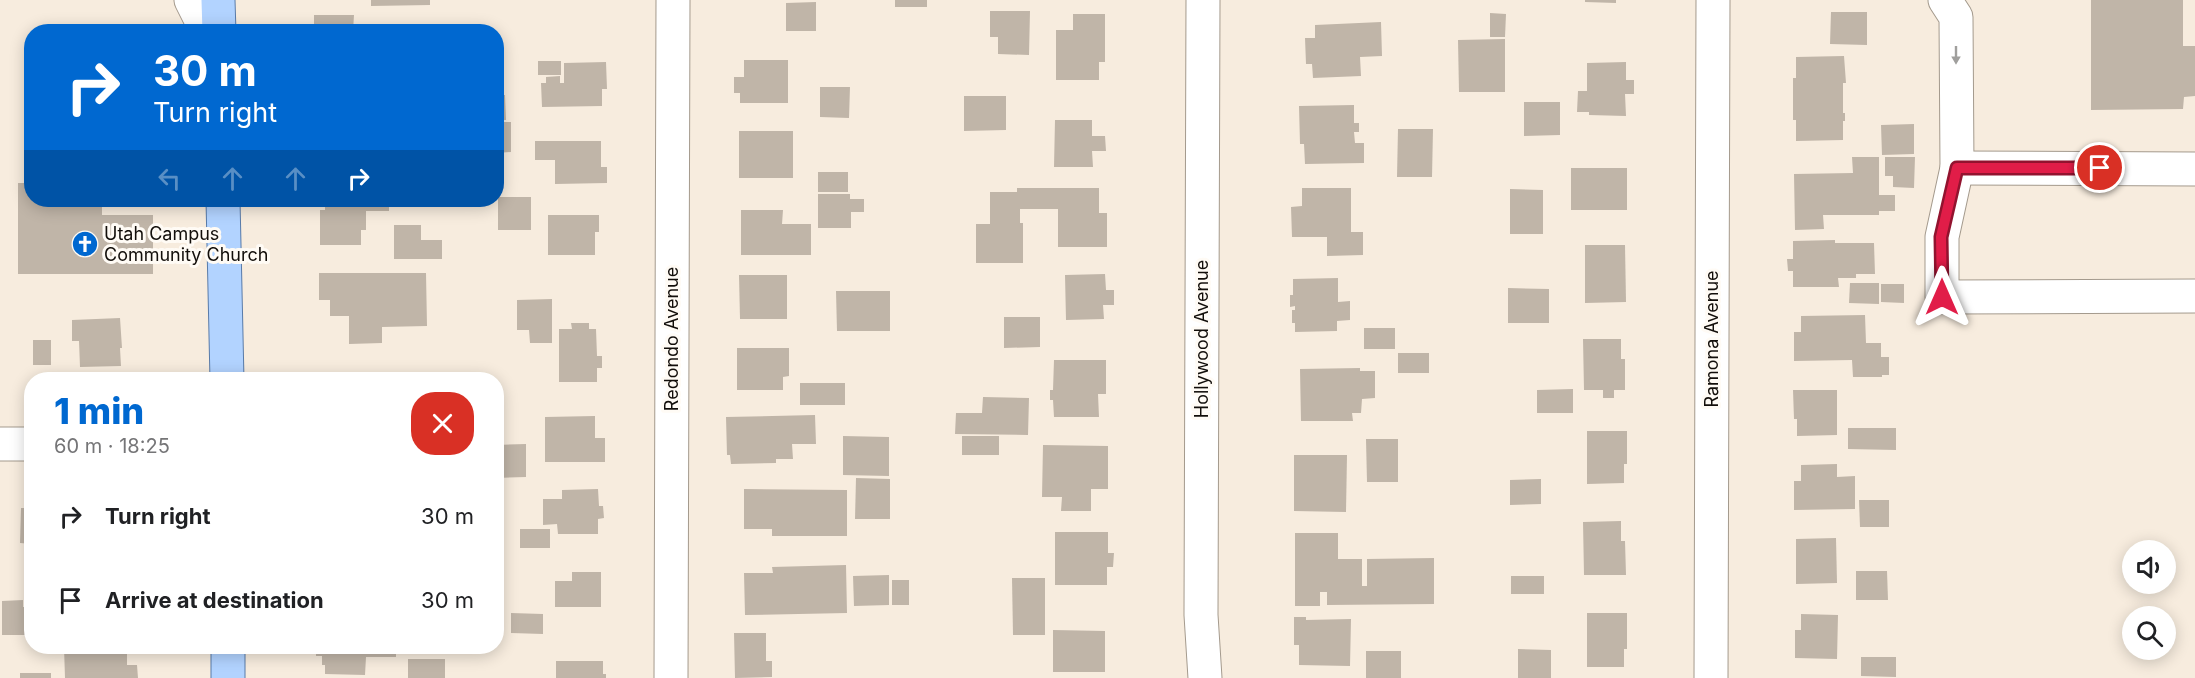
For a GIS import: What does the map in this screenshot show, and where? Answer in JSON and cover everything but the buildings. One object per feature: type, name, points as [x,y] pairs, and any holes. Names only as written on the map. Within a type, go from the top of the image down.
[{"type":"main road","points":[[218,0],[219,24]]},
{"type":"main road","points":[[224,207],[227,372]]},
{"type":"main road","points":[[228,654],[228,678]]},
{"type":"street","points":[[191,0],[203,24]]},
{"type":"street","name":"Redondo Avenue","points":[[671,678],[673,0]]},
{"type":"street","name":"Hollywood Avenue","points":[[1203,0],[1201,615],[1205,678]]},
{"type":"street","name":"Ramona Avenue","points":[[1711,678],[1713,0]]},
{"type":"street","points":[[1945,0],[1956,17],[1957,168],[1941,237],[1942,297],[2195,296]]},
{"type":"street","points":[[1957,168],[2195,169]]},
{"type":"street","points":[[0,444],[24,444]]},
{"type":"place","name":"Utah Campus Community Church","points":[[85,244]]},
{"type":"route","points":[[1942,297],[1941,237],[1957,168],[2100,168]]}]
